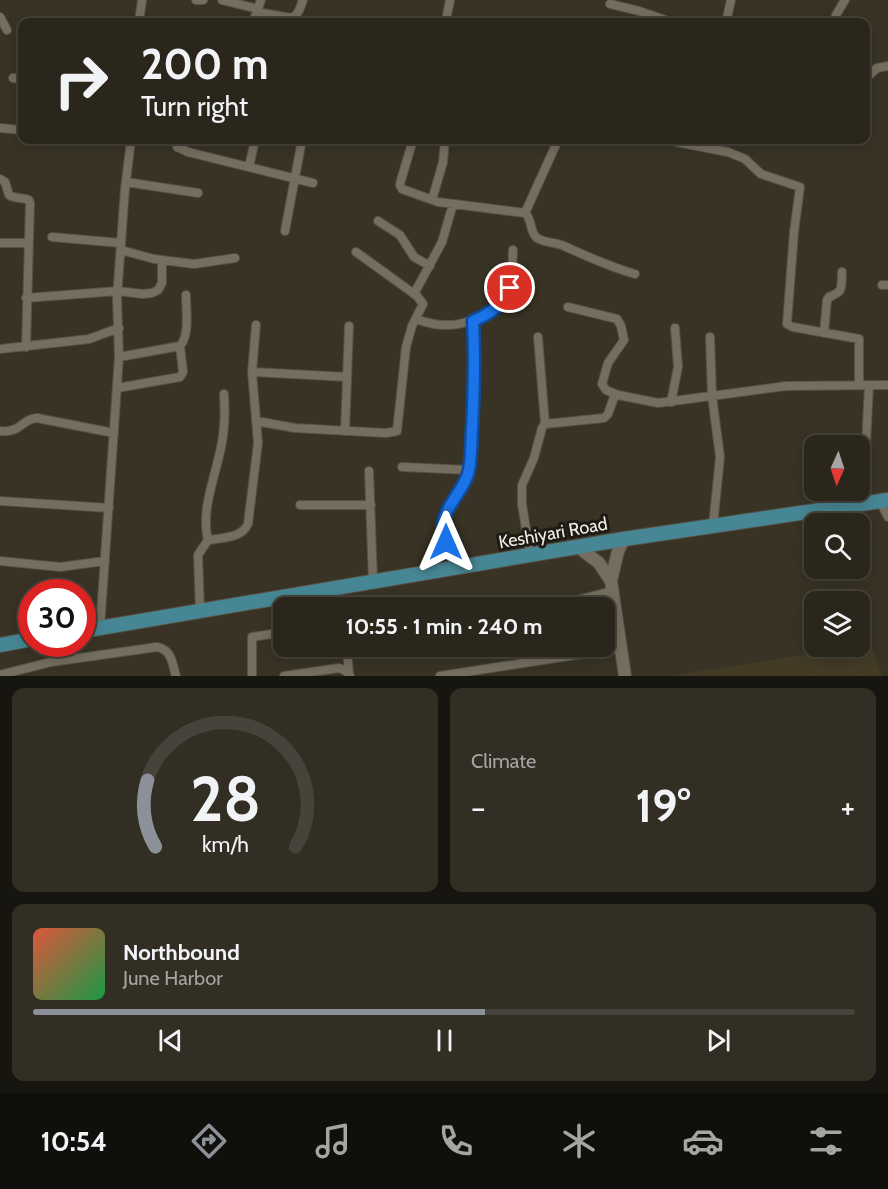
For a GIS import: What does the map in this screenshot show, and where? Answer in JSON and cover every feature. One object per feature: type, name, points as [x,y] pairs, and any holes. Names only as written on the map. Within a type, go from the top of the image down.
[{"type":"main road","name":"Keshiyari Road","points":[[96,629],[624,539],[884,500]]},
{"type":"main road","points":[[0,645],[18,642]]},
{"type":"street","points":[[140,18],[142,0]]},
{"type":"street","points":[[196,0],[203,0]]},
{"type":"street","points":[[224,0],[259,7],[291,18],[299,12],[303,0]]},
{"type":"street","points":[[447,15],[450,0]]},
{"type":"street","points":[[727,18],[731,0]]},
{"type":"street","points":[[835,18],[845,0]]},
{"type":"street","points":[[610,4],[659,18]]},
{"type":"street","points":[[0,17],[7,30]]},
{"type":"street","points":[[870,74],[877,68],[888,66]]},
{"type":"street","points":[[0,128],[18,130]]},
{"type":"street","points":[[100,628],[119,357],[118,291],[131,144]]},
{"type":"street","points":[[177,144],[181,150],[314,183]]},
{"type":"street","points":[[249,167],[254,144]]},
{"type":"street","points":[[285,231],[301,144]]},
{"type":"street","points":[[412,144],[400,185],[406,191],[453,204],[525,213],[530,220],[534,236],[539,239],[562,245],[592,260],[634,274]]},
{"type":"street","points":[[432,200],[443,162],[445,144]]},
{"type":"street","points":[[525,213],[556,144]]},
{"type":"street","points":[[687,144],[729,152],[745,159],[761,174],[800,187],[787,324],[860,339],[859,386]]},
{"type":"street","points":[[0,179],[5,182],[9,195],[24,198],[30,203],[26,347]]},
{"type":"street","points":[[126,182],[198,193]]},
{"type":"street","points":[[414,294],[442,242],[453,204]]},
{"type":"street","points":[[378,221],[400,235],[414,257],[430,266]]},
{"type":"street","points":[[52,237],[121,247],[162,260],[194,264],[235,258]]},
{"type":"street","points":[[0,243],[28,243]]},
{"type":"street","points":[[416,319],[442,325],[463,324],[473,321],[501,303],[509,295],[513,250]]},
{"type":"street","points":[[256,421],[295,428],[386,433],[397,431],[407,340],[423,304],[422,300],[356,252]]},
{"type":"street","points":[[26,298],[118,291],[143,294],[158,290],[162,283],[162,260]]},
{"type":"street","points":[[824,333],[827,300],[841,291],[842,273]]},
{"type":"street","points":[[117,388],[180,377],[183,372],[180,346],[185,339],[186,295]]},
{"type":"street","points":[[568,307],[617,319],[620,322],[624,340],[608,363],[602,384],[606,390],[644,402],[671,402],[786,386],[888,385]]},
{"type":"street","points":[[454,568],[442,526],[469,470],[475,374],[473,321]]},
{"type":"street","points":[[208,540],[238,534],[247,528],[258,443],[252,372],[256,325]]},
{"type":"street","points":[[345,431],[349,326]]},
{"type":"street","points":[[0,349],[89,339],[119,328]]},
{"type":"street","points":[[671,402],[678,367],[675,328]]},
{"type":"street","points":[[530,555],[522,504],[522,485],[545,424],[538,337]]},
{"type":"street","points":[[710,337],[712,396],[720,457],[713,526]]},
{"type":"street","points":[[119,357],[180,346]]},
{"type":"street","points":[[252,372],[347,377]]},
{"type":"street","points":[[863,504],[869,385]]},
{"type":"street","points":[[200,611],[198,555],[208,540],[206,523],[222,443],[225,419],[224,394]]},
{"type":"street","points":[[545,424],[604,418],[609,414],[614,397],[618,395]]},
{"type":"street","points":[[0,431],[14,431],[28,420],[37,418],[114,433]]},
{"type":"street","points":[[402,467],[469,470]]},
{"type":"street","points":[[369,471],[373,582]]},
{"type":"street","points":[[884,500],[888,517]]},
{"type":"street","points":[[0,501],[109,508]]},
{"type":"street","points":[[300,505],[371,505]]},
{"type":"street","points":[[611,586],[618,551],[624,539]]},
{"type":"street","points":[[578,547],[598,563],[611,586],[625,676]]},
{"type":"street","points":[[0,561],[60,567],[105,561]]},
{"type":"street","points":[[578,597],[611,586]]},
{"type":"street","points":[[252,676],[252,637],[273,634]]},
{"type":"street","points":[[0,675],[51,662],[157,647],[163,648],[169,654],[176,676]]},
{"type":"street","points":[[440,676],[621,648]]},
{"type":"street","points":[[348,657],[350,675]]},
{"type":"street","points":[[284,676],[339,668],[350,675]]},
{"type":"shaded area","points":[[870,644],[882,676],[669,676],[804,655],[804,657],[870,657]]},
{"type":"route","points":[[446,542],[442,531],[444,519],[464,484],[470,464],[475,374],[473,321],[501,303],[509,295],[510,288]]}]
